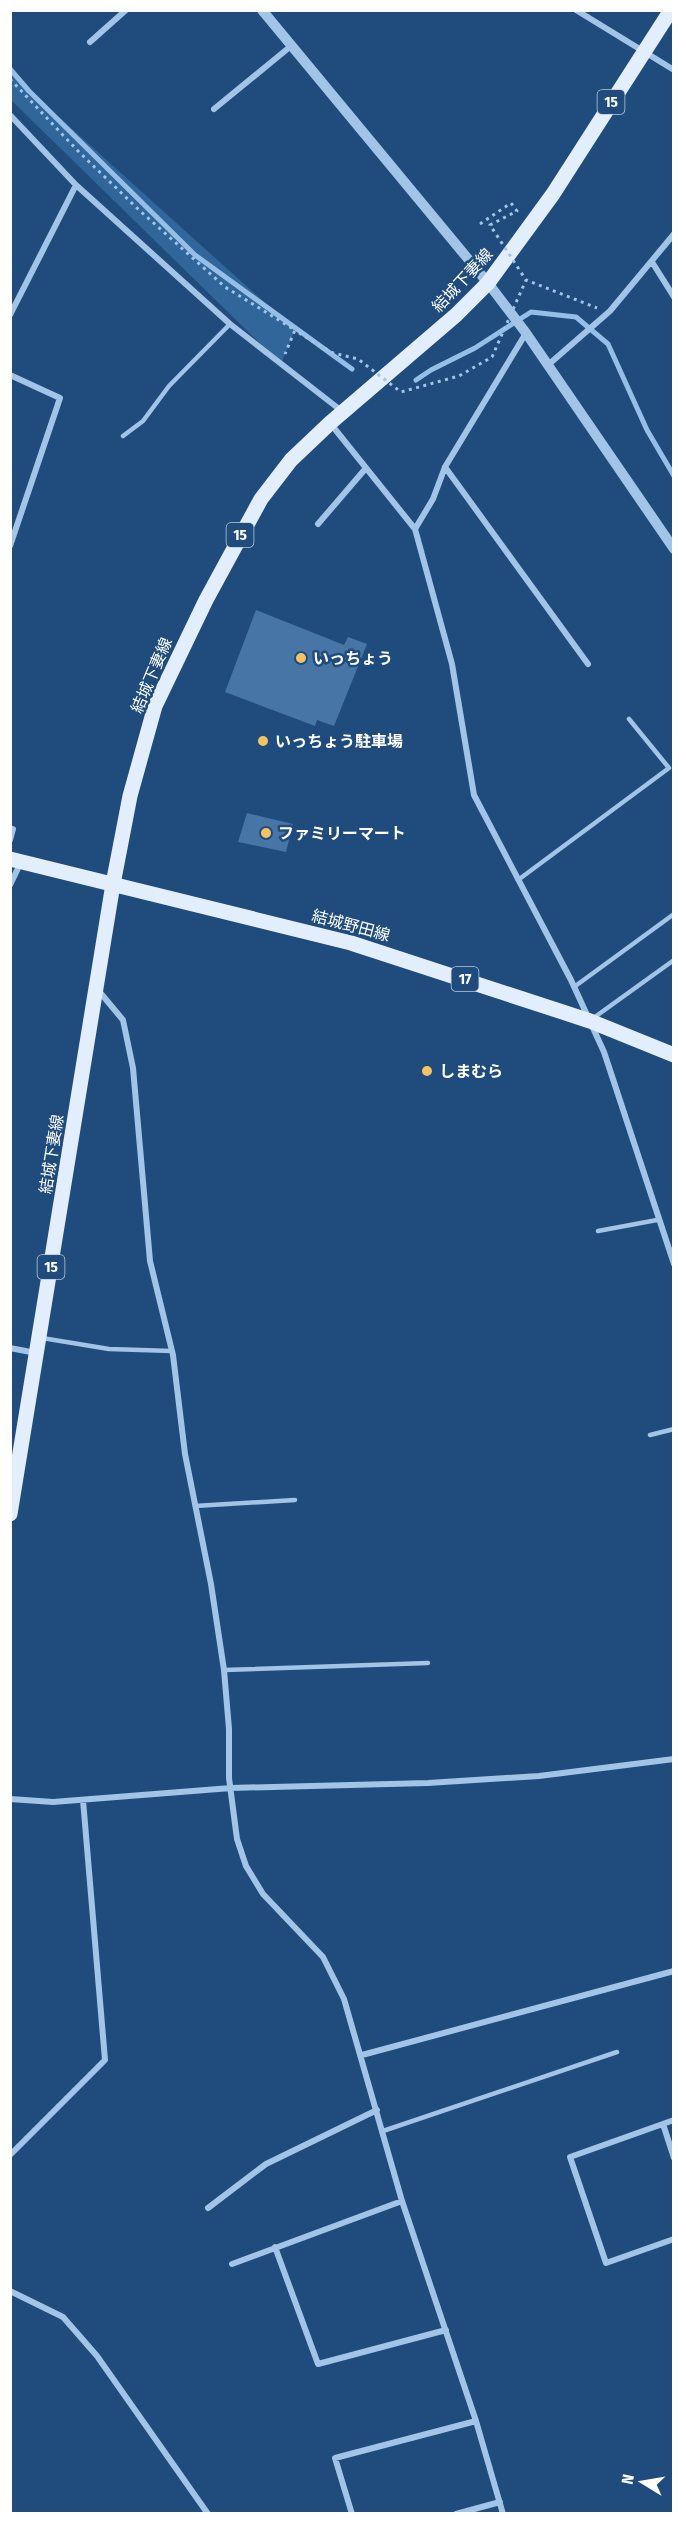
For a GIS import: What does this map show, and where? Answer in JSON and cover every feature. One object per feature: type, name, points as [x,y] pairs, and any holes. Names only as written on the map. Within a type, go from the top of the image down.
[{"type":"main road","name":"結城下妻線","points":[[10,1514],[113,884],[141,752],[155,706],[177,657],[233,547],[261,499],[291,460],[330,423],[456,315],[488,283],[552,194],[671,10]]},
{"type":"main road","name":"結城野田線","points":[[16,861],[351,943],[590,1021],[674,1055]]},
{"type":"street","points":[[90,42],[126,10]]},
{"type":"street","points":[[262,10],[488,283],[526,333],[674,549]]},
{"type":"street","points":[[576,10],[674,70]]},
{"type":"street","points":[[214,110],[291,46]]},
{"type":"street","points":[[10,115],[76,185],[230,324],[343,412]]},
{"type":"street","points":[[10,315],[76,185]]},
{"type":"street","points":[[548,365],[610,311],[674,234]]},
{"type":"street","points":[[652,262],[674,297]]},
{"type":"street","points":[[415,530],[434,499],[445,467],[526,333]]},
{"type":"street","points":[[10,375],[60,398],[10,546]]},
{"type":"street","points":[[330,423],[415,530],[452,664],[474,795],[574,987],[604,1052],[657,1220],[674,1264]]},
{"type":"street","points":[[445,467],[588,664]]},
{"type":"street","points":[[318,524],[366,468]]},
{"type":"street","points":[[10,828],[13,829],[10,840]]},
{"type":"street","points":[[10,885],[16,861]]},
{"type":"street","points":[[97,988],[123,1020],[133,1068],[150,1261],[172,1351],[185,1454],[211,1584],[224,1670],[231,1788],[237,1839],[246,1866],[263,1894],[323,1957],[344,1999],[362,2055],[402,2201],[476,2421],[504,2514]]},
{"type":"street","points":[[10,1348],[38,1345]]},
{"type":"street","points":[[10,1799],[83,1800],[231,1788],[428,1783],[505,1778],[674,1759]]},
{"type":"street","points":[[10,2155],[105,2060],[83,1800]]},
{"type":"street","points":[[362,2055],[674,1971]]},
{"type":"street","points":[[208,2208],[266,2164],[377,2110]]},
{"type":"street","points":[[674,2120],[570,2157],[606,2263],[674,2239]]},
{"type":"street","points":[[663,2124],[674,2157]]},
{"type":"street","points":[[232,2264],[402,2201]]},
{"type":"street","points":[[275,2247],[318,2364],[446,2330]]},
{"type":"street","points":[[10,2290],[63,2317],[77,2332],[97,2356],[208,2514]]},
{"type":"street","points":[[352,2514],[335,2458],[476,2421]]},
{"type":"street","points":[[456,2514],[500,2502]]},
{"type":"lane","points":[[123,436],[143,422],[169,386],[230,324]]},
{"type":"lane","points":[[629,719],[674,773]]},
{"type":"lane","points":[[518,880],[669,768]]},
{"type":"lane","points":[[574,987],[674,914]]},
{"type":"lane","points":[[590,1021],[674,960]]},
{"type":"lane","points":[[598,1231],[657,1220]]},
{"type":"lane","points":[[38,1345],[172,1351]]},
{"type":"lane","points":[[650,1435],[674,1429]]},
{"type":"lane","points":[[195,1506],[295,1500]]},
{"type":"lane","points":[[224,1670],[428,1663]]},
{"type":"lane","points":[[383,2132],[617,2052]]},
{"type":"path","points":[[10,79],[129,201],[217,279],[295,330],[280,364]]},
{"type":"path","points":[[480,224],[511,202],[517,211],[489,225],[526,280],[597,308]]},
{"type":"path","points":[[299,333],[333,353],[358,359],[401,392],[459,376],[492,357],[526,280]]},
{"type":"shaded area","points":[[10,73],[295,330],[281,364],[11,100]]},
{"type":"building","points":[[256,610],[344,645],[348,637],[367,644],[334,726],[317,720],[315,726],[225,692]]},
{"type":"building","name":"ファミリーマート","points":[[247,813],[293,824],[286,852],[238,842]]},
{"type":"waterway","points":[[10,69],[29,91],[195,255],[352,369]]},
{"type":"waterway","points":[[416,380],[475,348],[531,312],[576,317],[608,344],[647,430],[674,476]]},
{"type":"place","name":"いっちょう","points":[[301,658]]},
{"type":"place","name":"いっちょう駐車場","points":[[263,741]]},
{"type":"place","name":"ファミリーマート","points":[[266,833]]},
{"type":"place","name":"しまむら","points":[[427,1071]]}]
